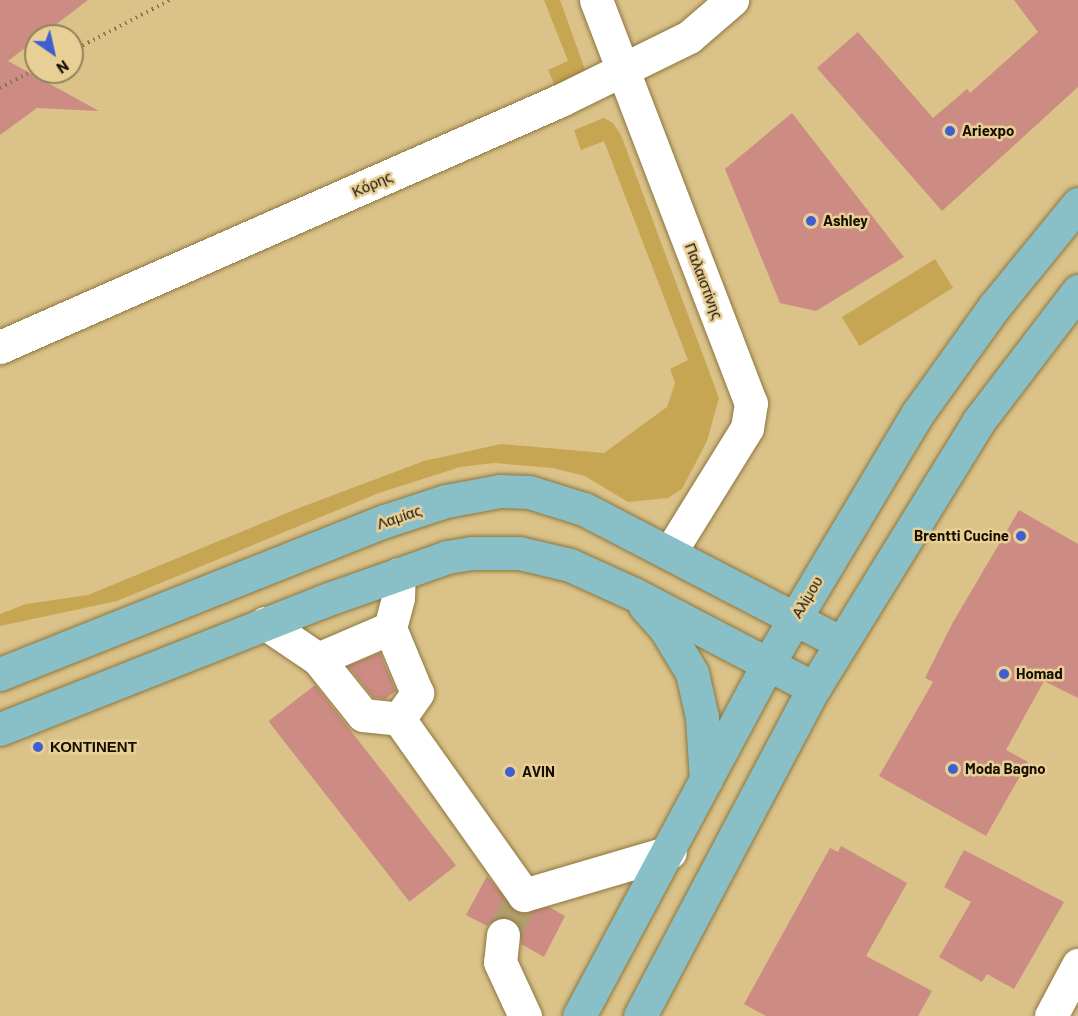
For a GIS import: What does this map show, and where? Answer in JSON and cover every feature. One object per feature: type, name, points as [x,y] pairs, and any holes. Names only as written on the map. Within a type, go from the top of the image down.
[{"type":"main road","name":"Αλίμου","points":[[579,1016],[670,852],[767,664],[918,412],[994,307],[1078,204]]},
{"type":"main road","points":[[640,1016],[814,688],[978,422],[1078,291]]},
{"type":"main road","name":"Λαμίας","points":[[0,674],[385,521],[474,495],[529,492],[556,499],[670,552],[841,644]]},
{"type":"main road","points":[[0,729],[265,623],[399,574],[463,555],[519,553],[570,565],[634,594],[814,688]]},
{"type":"main road","points":[[634,594],[665,628],[692,673],[702,717],[706,780]]},
{"type":"street","name":"Παλαιστίνης","points":[[596,0],[751,403],[747,428],[670,552]]},
{"type":"street","name":"Κόρης","points":[[0,347],[624,70],[689,37],[732,0]]},
{"type":"street","points":[[399,574],[398,598],[390,628],[417,693],[399,719]]},
{"type":"street","points":[[265,623],[318,659],[363,715],[399,719],[524,895],[670,852]]},
{"type":"street","points":[[318,659],[390,628]]},
{"type":"street","points":[[503,935],[500,962],[525,1016]]},
{"type":"street","points":[[1051,1016],[1078,965]]},
{"type":"path","points":[[84,45],[170,0]]},
{"type":"path","points":[[0,88],[24,75]]},
{"type":"shaded area","points":[[544,0],[560,0],[588,78],[556,88],[548,70],[568,61]]},
{"type":"shaded area","points":[[604,118],[613,123],[621,135],[719,398],[707,441],[682,489],[668,498],[628,502],[585,476],[553,468],[494,463],[460,467],[379,493],[117,601],[0,626],[0,614],[26,604],[88,595],[299,508],[424,461],[501,444],[604,453],[667,407],[675,383],[670,369],[688,360],[604,141],[581,150],[574,130]]},
{"type":"shaded area","points":[[935,259],[953,288],[860,346],[842,317]]},
{"type":"building","points":[[0,0],[88,0],[57,24],[24,24],[24,49],[8,61],[24,70],[24,84],[50,84],[99,111],[37,108],[0,135]]},
{"type":"building","name":"Ariexpo","points":[[1014,0],[1078,0],[1078,87],[942,211],[817,68],[858,32],[933,118],[967,89],[970,93],[1038,32]]},
{"type":"building","name":"Ashley","points":[[792,113],[904,257],[816,311],[780,303],[725,169]]},
{"type":"building","points":[[1019,510],[1078,544],[1078,698],[1044,681],[1006,750],[1028,762],[986,836],[879,776],[933,682],[925,678],[952,624]]},
{"type":"building","points":[[380,653],[396,691],[385,699],[373,697],[348,666]]},
{"type":"building","points":[[315,685],[456,865],[409,902],[269,721]]},
{"type":"building","points":[[841,846],[907,883],[866,956],[932,991],[918,1016],[766,1016],[744,1004],[830,848],[838,852]]},
{"type":"building","points":[[964,850],[1064,902],[1014,989],[987,974],[982,982],[939,957],[971,902],[944,887]]},
{"type":"building","points":[[487,876],[517,912],[549,907],[565,916],[544,957],[521,944],[520,928],[514,920],[496,918],[487,926],[466,915]]},
{"type":"tunnel","points":[[503,935],[524,895]]},
{"type":"place","name":"Ariexpo","points":[[950,131]]},
{"type":"place","name":"Ashley","points":[[811,221]]},
{"type":"place","name":"Brentti Cucine","points":[[1021,536]]},
{"type":"place","name":"Homad","points":[[1004,674]]},
{"type":"place","name":"ΚΟΝΤΙΝΕΝΤ","points":[[38,747]]},
{"type":"place","name":"Moda Bagno","points":[[953,769]]},
{"type":"place","name":"AVIN","points":[[510,772]]}]
